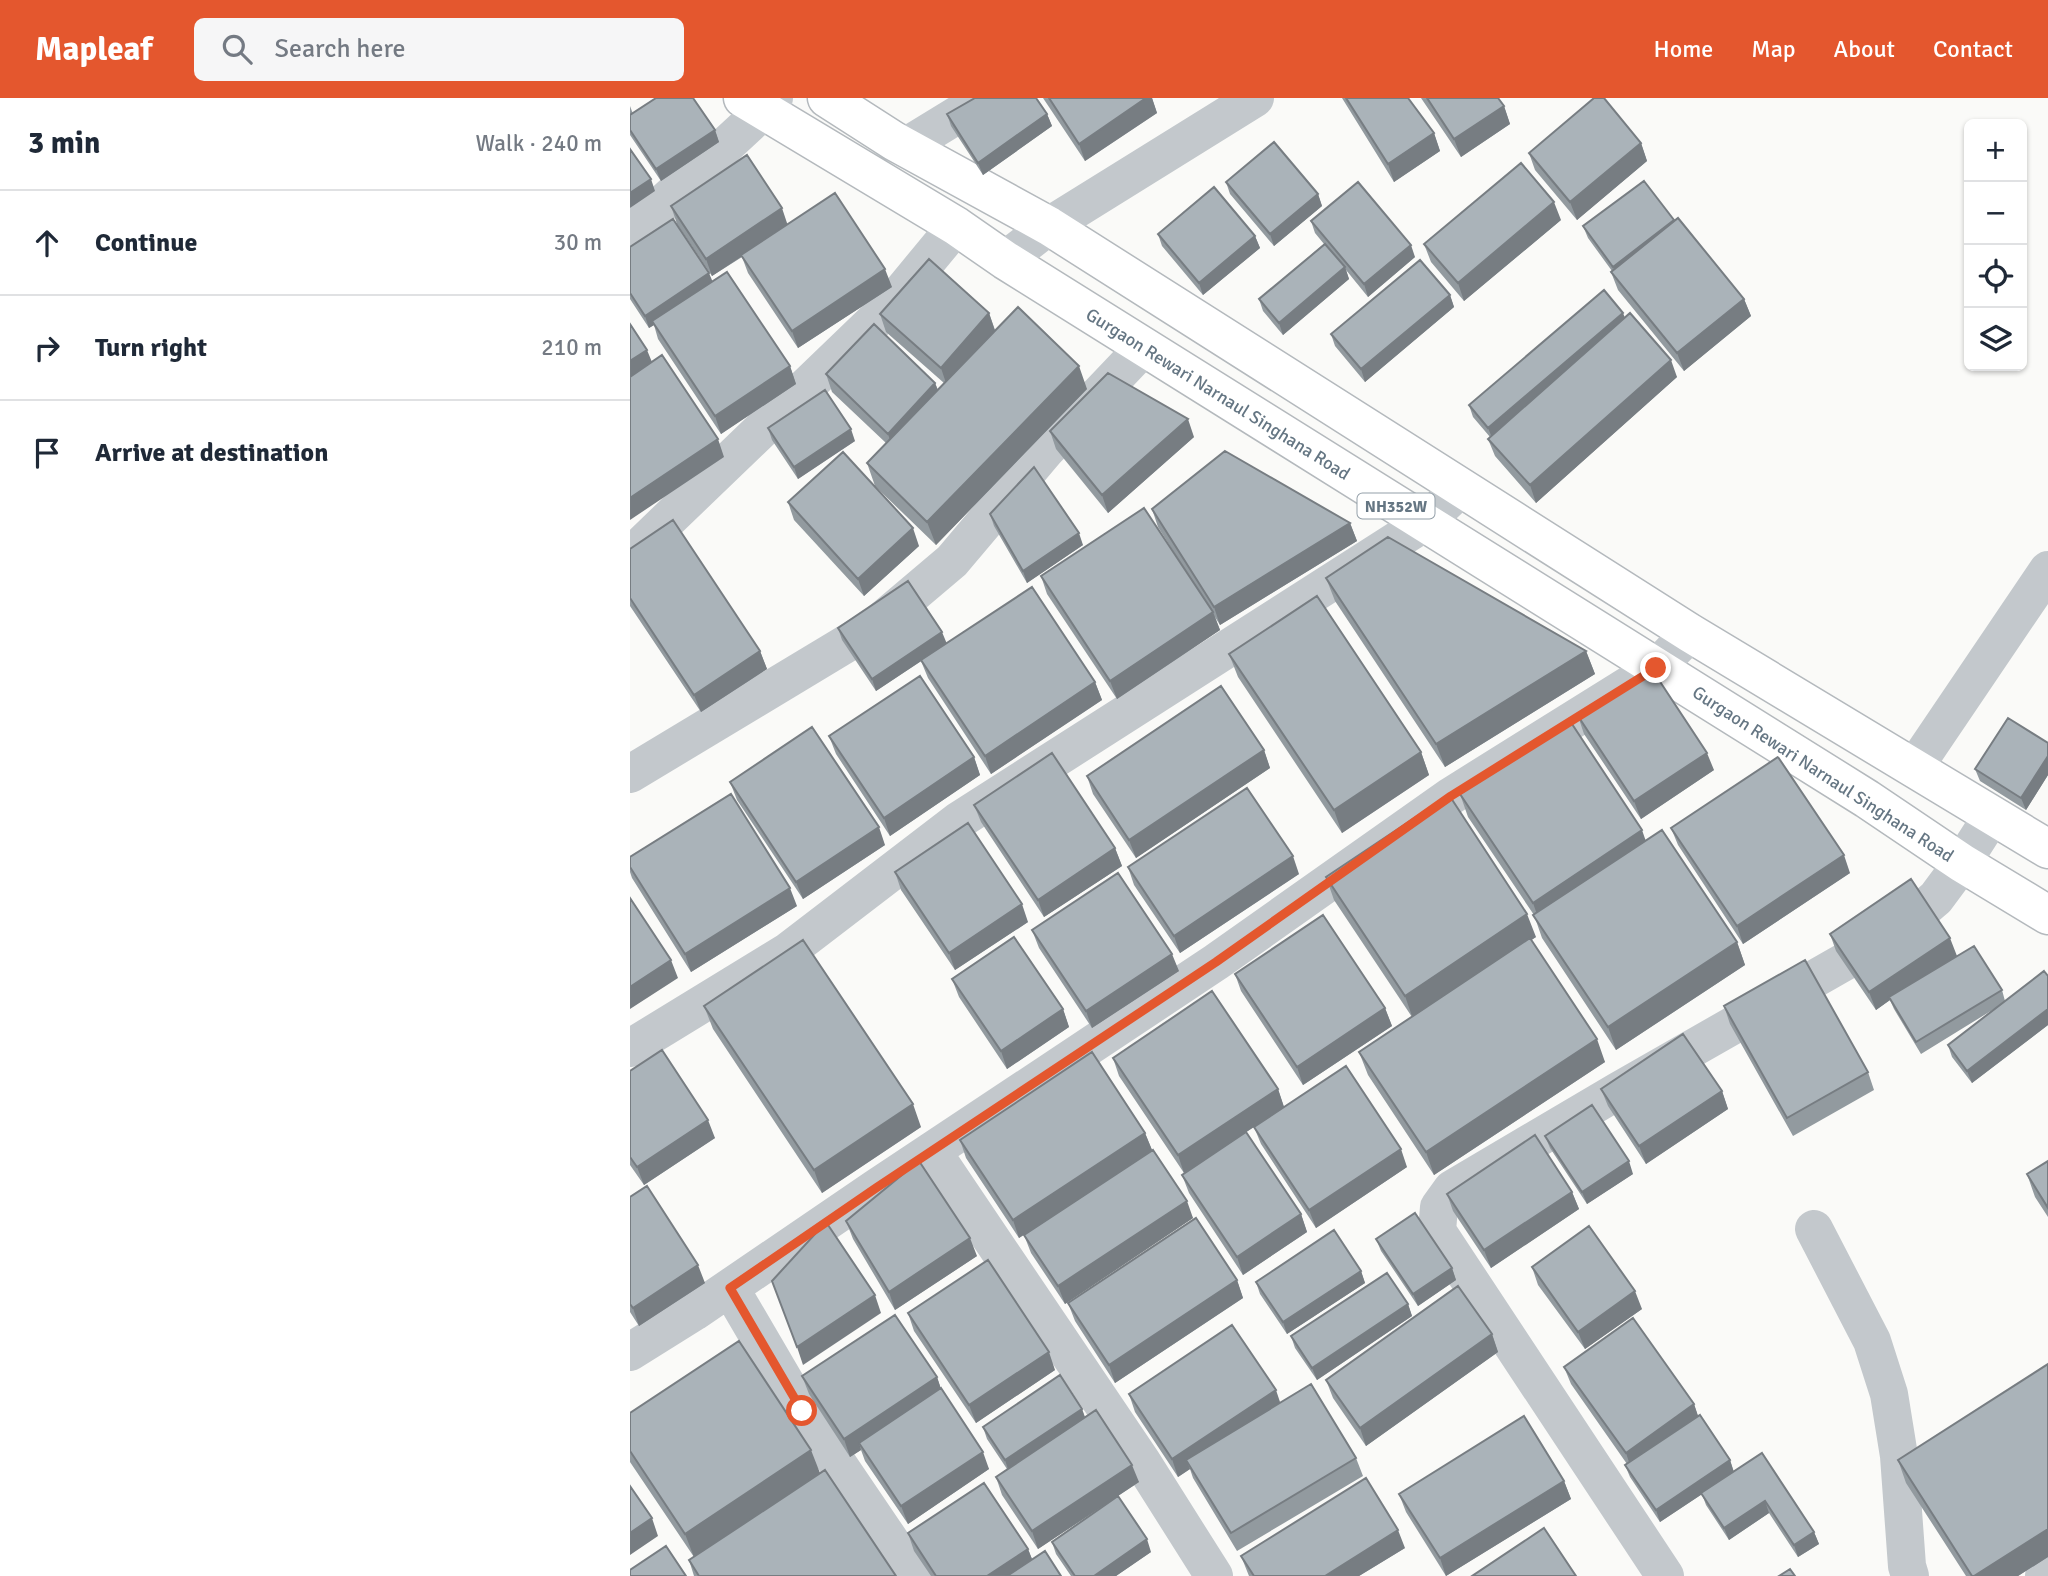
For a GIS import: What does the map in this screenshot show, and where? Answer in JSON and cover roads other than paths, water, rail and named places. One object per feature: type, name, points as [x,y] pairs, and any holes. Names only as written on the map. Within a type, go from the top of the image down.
[{"type":"highway","name":"NH352W","points":[[827,98],[905,147],[1049,226],[1690,633],[2048,849]]},
{"type":"highway","name":"Gurgaon Rewari Narnaul Singhana Road","points":[[760,102],[1005,260],[2048,915]]},
{"type":"street","points":[[905,147],[985,98]]},
{"type":"street","points":[[1005,260],[1049,226],[1255,98]]},
{"type":"street","points":[[630,234],[760,102]]},
{"type":"street","points":[[630,556],[890,306],[956,226]]},
{"type":"street","points":[[630,774],[884,619],[952,561],[1045,451],[1144,346]]},
{"type":"street","points":[[630,1048],[786,951],[958,821],[1424,523],[1461,488]]},
{"type":"street","points":[[1914,768],[2048,570]]},
{"type":"street","points":[[630,1352],[730,1288],[1216,962],[1451,796],[1656,668],[1690,633]]},
{"type":"street","points":[[1665,1576],[1437,1231],[1439,1208],[1452,1189],[1895,933],[1936,898],[1992,816]]},
{"type":"street","points":[[932,1151],[1142,1462],[1214,1576]]},
{"type":"street","points":[[1814,1228],[1872,1341],[1889,1394],[1899,1456],[1910,1576]]},
{"type":"street","points":[[730,1288],[802,1411],[914,1576]]}]
